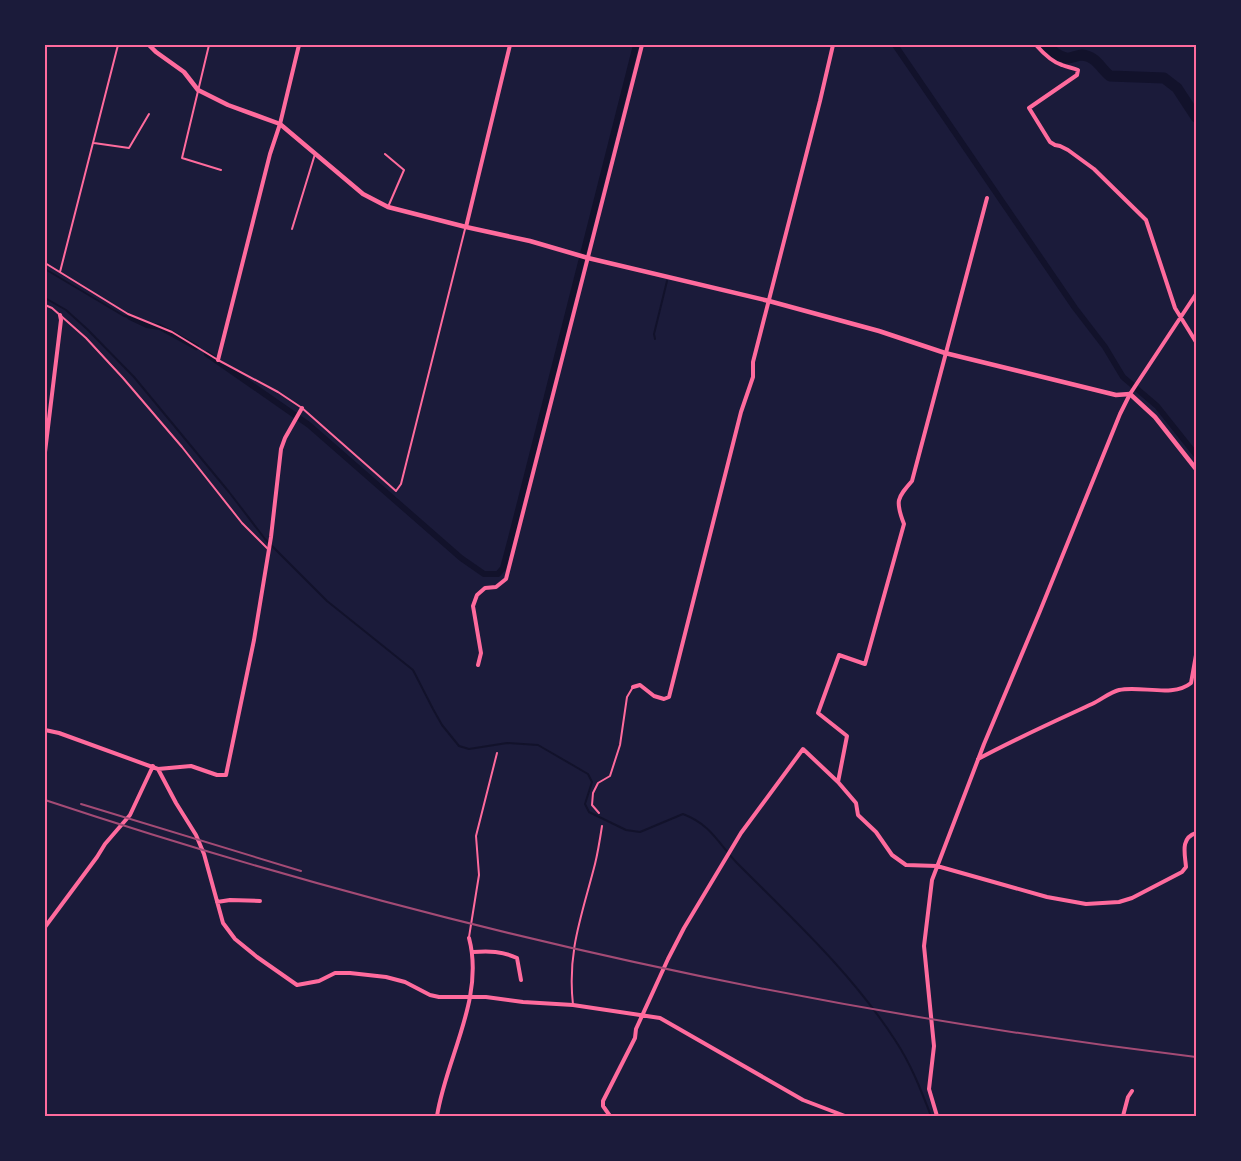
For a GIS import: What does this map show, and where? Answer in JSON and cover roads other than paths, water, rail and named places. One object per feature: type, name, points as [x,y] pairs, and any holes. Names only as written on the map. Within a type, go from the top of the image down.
[{"type":"street","points":[[149,45],[184,72],[198,90],[280,124],[363,194],[388,207],[530,241],[588,258],[769,301],[879,330],[945,353],[1116,395],[1130,394],[1155,416],[1196,468]]},
{"type":"street","points":[[218,360],[299,45]]},
{"type":"street","points":[[466,227],[510,45]]},
{"type":"street","points":[[478,665],[481,653],[473,606],[477,595],[485,588],[496,587],[506,579],[642,45]]},
{"type":"street","points":[[633,687],[640,685],[654,696],[664,699],[669,697],[740,412],[754,377],[753,362],[833,45]]},
{"type":"street","points":[[1036,45],[1054,61],[1063,66],[1078,70],[1077,76],[1028,108],[1050,142],[1068,150],[1094,170],[1146,220],[1175,308],[1196,342]]},
{"type":"street","points":[[838,782],[847,736],[818,713],[839,655],[865,664],[904,524],[899,512],[898,500],[912,481],[987,198]]},
{"type":"street","points":[[937,1116],[929,1089],[934,1046],[924,946],[932,880],[978,759],[1120,414],[1130,394],[1196,294]]},
{"type":"street","points":[[45,452],[62,320],[60,315]]},
{"type":"street","points":[[158,769],[191,766],[216,775],[226,775],[254,640],[269,548],[281,449],[291,426],[302,408]]},
{"type":"street","points":[[978,759],[1027,733],[1095,703],[1119,690],[1174,690],[1186,687],[1191,683],[1196,655]]},
{"type":"street","points":[[45,730],[59,733],[158,769],[196,835],[204,854],[223,923],[235,939],[297,985],[319,981],[335,973],[386,977],[405,982],[430,995],[439,997],[486,997],[523,1002],[573,1005],[660,1018],[803,1100],[845,1116]]},
{"type":"street","points":[[610,1116],[603,1106],[603,1101],[635,1038],[636,1029],[642,1015],[684,928],[741,833],[803,749],[838,782],[856,803],[858,814],[876,832],[892,855],[906,864],[937,866],[1047,897],[1086,904],[1118,902],[1132,898],[1182,872],[1186,867],[1184,843],[1188,836],[1196,833]]},
{"type":"street","points":[[45,927],[105,844],[130,815],[153,766]]},
{"type":"street","points":[[217,902],[230,900],[260,901]]},
{"type":"street","points":[[437,1116],[440,1096],[451,1065],[470,997],[474,970],[469,938]]},
{"type":"street","points":[[472,952],[491,951],[507,953],[517,958],[521,980]]},
{"type":"street","points":[[1123,1116],[1128,1096],[1132,1091]]},
{"type":"lane","points":[[60,272],[118,45]]},
{"type":"lane","points":[[209,45],[182,158],[222,170]]},
{"type":"lane","points":[[94,142],[129,148],[149,114]]},
{"type":"lane","points":[[292,229],[315,153]]},
{"type":"lane","points":[[385,154],[404,170],[388,207]]},
{"type":"lane","points":[[45,263],[128,314],[172,332],[218,360],[278,392],[302,408],[396,491],[401,484],[466,227]]},
{"type":"lane","points":[[45,305],[60,315],[86,338],[123,378],[182,447],[242,523],[269,548]]},
{"type":"lane","points":[[599,813],[592,805],[593,793],[598,783],[610,776],[620,745],[627,697],[633,687]]},
{"type":"lane","points":[[469,938],[479,875],[476,836],[497,753]]},
{"type":"lane","points":[[573,1005],[571,987],[576,930],[595,863],[602,826]]},
{"type":"waterway","points":[[207,354],[309,425],[461,558],[484,574],[498,574],[503,568],[511,538],[636,45]]},
{"type":"waterway","points":[[895,45],[1075,308],[1105,347],[1123,377],[1157,406],[1196,455]]},
{"type":"waterway","points":[[1046,45],[1055,53],[1066,58],[1087,56],[1098,63],[1110,76],[1164,78],[1177,88],[1196,117]]},
{"type":"waterway","points":[[45,269],[124,316],[130,317]]},
{"type":"waterway","points":[[655,339],[654,334],[667,281]]},
{"type":"waterway","points":[[45,298],[66,310],[134,377],[229,492],[265,539],[327,601],[413,670],[442,725],[459,746],[469,749],[507,743],[538,745],[588,774],[592,782],[585,804],[589,812],[626,830],[640,832],[683,814],[702,824],[733,859],[823,950],[861,993],[901,1049],[931,1116]]},
{"type":"waterway","points":[[130,317],[147,325],[160,327],[196,347]]},
{"type":"railway","points":[[45,800],[186,845],[327,886],[470,923],[614,957],[758,988],[904,1014],[1050,1038],[1196,1057]]},
{"type":"railway","points":[[81,804],[301,871]]}]
